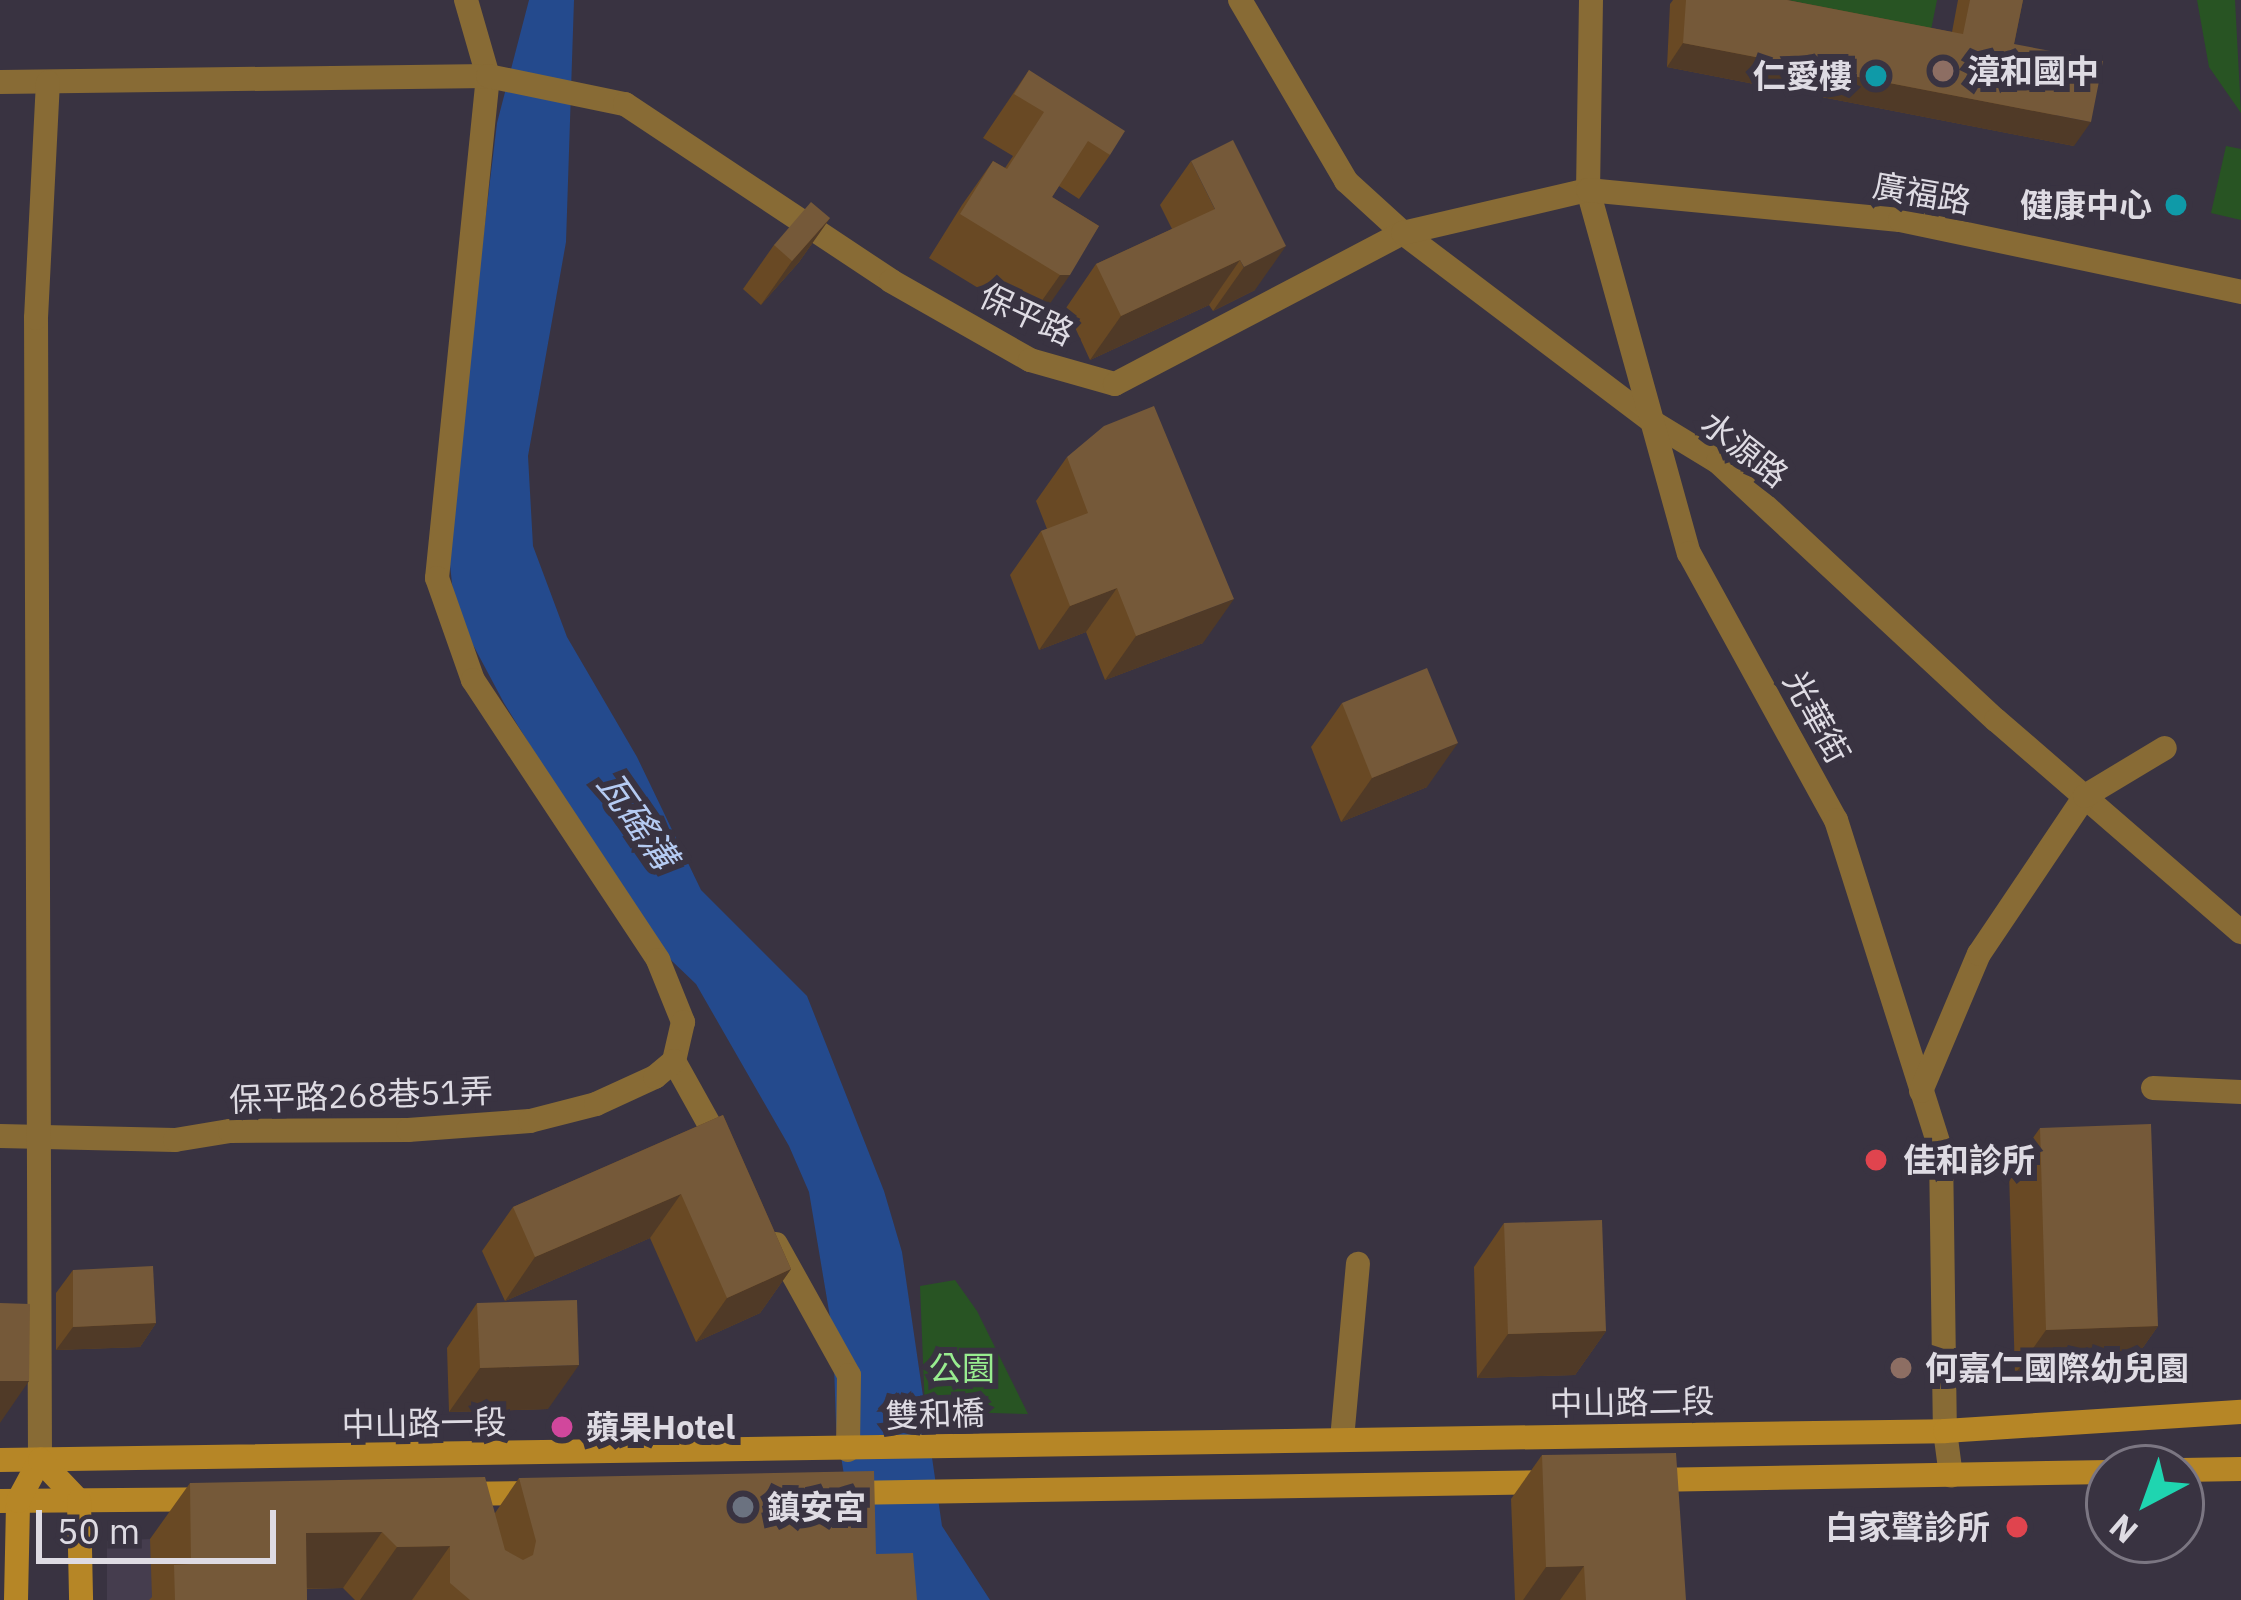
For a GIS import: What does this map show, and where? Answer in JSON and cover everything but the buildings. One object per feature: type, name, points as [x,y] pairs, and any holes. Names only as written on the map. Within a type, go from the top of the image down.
[{"type":"street","points":[[466,0],[500,76],[437,578],[472,680],[658,960],[683,1022],[674,1061],[732,1166]]},
{"type":"street","name":"水源路","points":[[1240,0],[1346,182],[1403,233],[1654,423],[1718,462],[2241,932]]},
{"type":"street","name":"光華街","points":[[1591,0],[1588,190],[1689,553],[1836,820],[1941,1151],[1945,1431],[1951,1476]]},
{"type":"street","points":[[0,82],[500,76]]},
{"type":"street","name":"保平路","points":[[500,76],[625,104],[891,281],[1030,360],[1115,384],[1403,233],[1588,190]]},
{"type":"street","points":[[16,1600],[9,1501],[40,1460],[36,318],[48,82]]},
{"type":"street","name":"廣福路","points":[[1588,190],[1900,220],[2241,292]]},
{"type":"street","points":[[1922,1091],[1979,954],[2085,796],[2165,748]]},
{"type":"street","name":"保平路268巷51弄","points":[[0,1136],[175,1141],[230,1131],[408,1130],[530,1120],[596,1104],[655,1077],[674,1061]]},
{"type":"street","points":[[2153,1088],[2241,1092]]},
{"type":"street","points":[[767,1228],[849,1375],[848,1450]]},
{"type":"street","points":[[1342,1439],[1358,1264]]},
{"type":"street","name":"中山路二段","points":[[1024,1443],[1945,1431],[2241,1412]]},
{"type":"street","name":"雙和橋","points":[[848,1450],[1024,1443]]},
{"type":"street","name":"中山路一段","points":[[0,1460],[848,1450]]},
{"type":"street","points":[[40,1460],[80,1501],[81,1600]]},
{"type":"street","points":[[2205,1469],[2241,1468]]},
{"type":"street","points":[[1620,1481],[2085,1473]]},
{"type":"street","points":[[840,1492],[1573,1482]]},
{"type":"street","points":[[446,1502],[572,1492]]},
{"type":"street","points":[[9,1501],[242,1498]]},
{"type":"shaded area","points":[[151,1539],[267,1600],[107,1600],[107,1541]]},
{"type":"green space","points":[[1788,0],[1937,0],[1931,30]]},
{"type":"green space","points":[[2197,0],[2235,0],[2241,113],[2209,67]]},
{"type":"green space","points":[[2226,146],[2241,149],[2241,220],[2211,213]]},
{"type":"green space","name":"公園","points":[[955,1280],[977,1311],[1028,1414],[925,1411],[920,1286]]},
{"type":"water","name":"瓦磘溝","points":[[529,0],[574,0],[566,242],[528,456],[533,546],[567,637],[637,757],[701,890],[807,996],[884,1191],[902,1252],[942,1526],[990,1600],[913,1600],[852,1525],[836,1425],[833,1335],[809,1192],[789,1146],[696,984],[650,940],[504,703],[455,611],[447,537],[497,123]]},
{"type":"place","name":"漳和國中","points":[[1943,71]]},
{"type":"place","name":"仁愛樓","points":[[1876,76]]},
{"type":"place","name":"健康中心","points":[[2176,205]]},
{"type":"place","name":"佳和診所","points":[[1876,1160]]},
{"type":"place","name":"何嘉仁國際幼兒園","points":[[1901,1368]]},
{"type":"place","name":"蘋果Hotel","points":[[562,1427]]},
{"type":"place","name":"鎮安宮","points":[[743,1507]]},
{"type":"place","name":"白家聲診所","points":[[2017,1527]]}]
